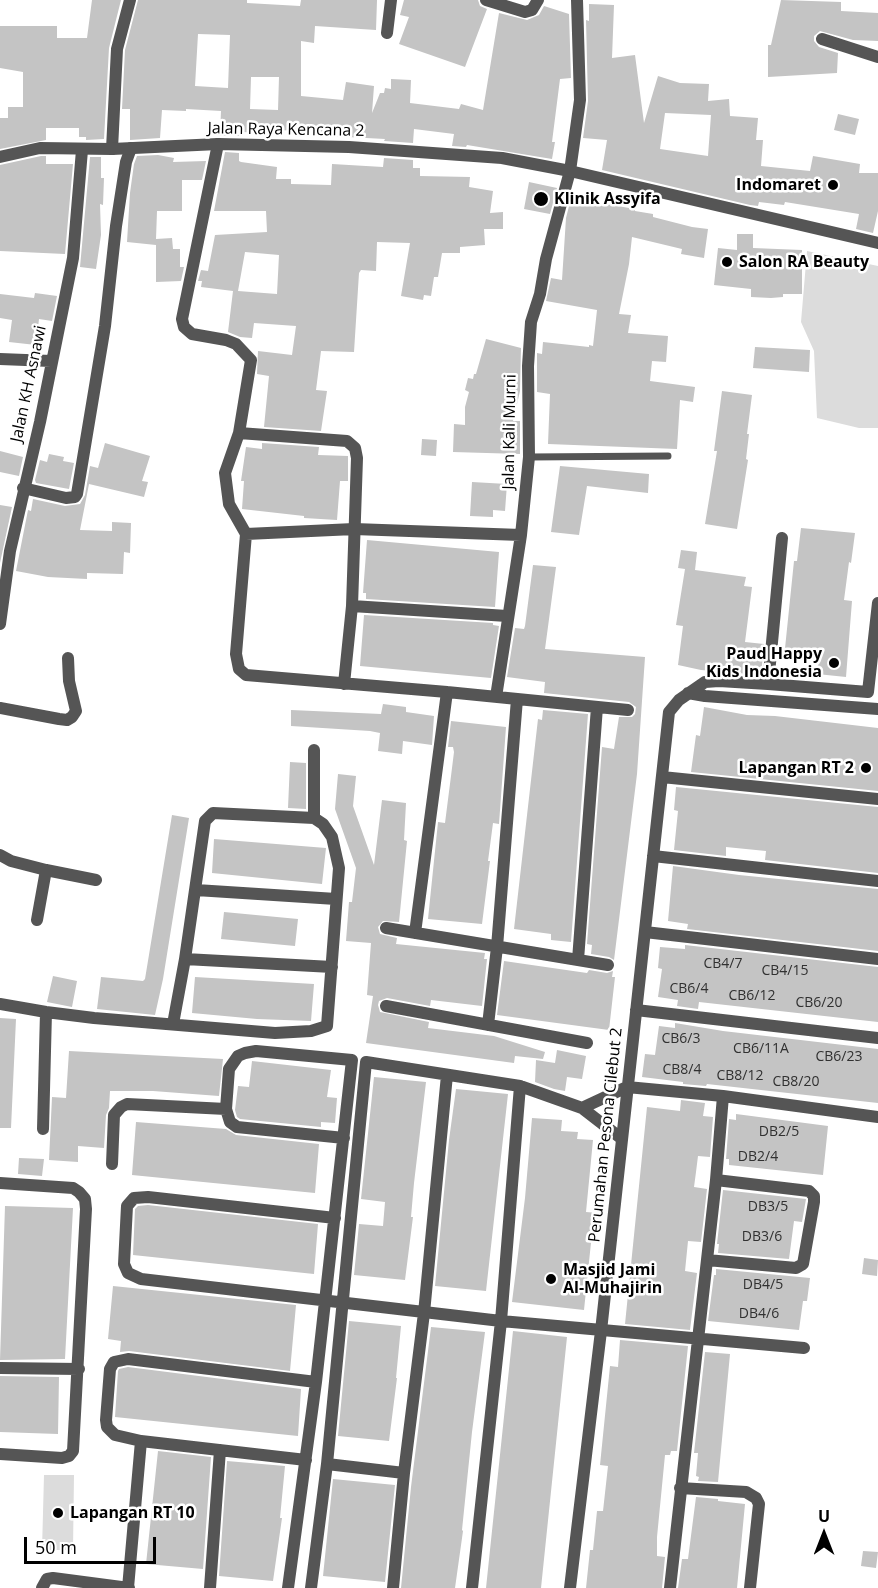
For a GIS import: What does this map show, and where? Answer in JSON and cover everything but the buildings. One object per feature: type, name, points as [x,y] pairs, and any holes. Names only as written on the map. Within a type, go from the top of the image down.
[{"type":"street","points":[[112,149],[117,49],[130,0]]},
{"type":"street","points":[[387,33],[391,0]]},
{"type":"street","points":[[486,0],[525,12],[532,10],[538,0]]},
{"type":"street","name":"Jalan Kali Murni","points":[[496,697],[521,535],[529,457],[528,366],[531,322],[570,171],[581,85],[578,0]]},
{"type":"street","points":[[822,39],[878,57]]},
{"type":"street","points":[[218,144],[182,319],[184,327],[192,334],[236,344],[251,360],[239,434],[225,473],[229,504],[246,534],[236,654],[239,669],[246,675],[628,710]]},
{"type":"street","name":"Jalan Raya Kencana 2","points":[[0,157],[40,148],[82,150],[218,144],[349,147],[490,157],[570,171],[878,243]]},
{"type":"street","points":[[24,488],[66,498],[75,497],[77,494],[105,326],[126,162],[131,148]]},
{"type":"street","name":"Jalan KH Asnawi","points":[[0,624],[6,540],[24,488],[40,422],[73,258],[82,150]]},
{"type":"street","points":[[0,359],[51,361]]},
{"type":"street","points":[[239,434],[347,441],[355,448],[357,458],[352,606],[344,684]]},
{"type":"street","points":[[246,534],[354,529],[521,535]]},
{"type":"street","points":[[768,684],[782,537]]},
{"type":"street","points":[[878,603],[868,692],[878,703]]},
{"type":"street","points":[[352,606],[507,616]]},
{"type":"street","points":[[0,708],[59,719],[67,720],[72,717],[76,711],[69,681],[68,658]]},
{"type":"street","name":"Perumahan Pesona Cilebut 2","points":[[570,1588],[601,1331],[669,712],[679,700],[705,682],[768,684],[868,692]]},
{"type":"street","points":[[415,933],[447,692]]},
{"type":"street","points":[[688,693],[878,709]]},
{"type":"street","points":[[488,1025],[497,947],[517,699]]},
{"type":"street","points":[[578,960],[597,708]]},
{"type":"street","points":[[314,750],[314,818]]},
{"type":"street","points":[[662,777],[878,799]]},
{"type":"street","points":[[0,1004],[46,1012],[172,1024],[293,1033],[327,1026],[339,868],[332,837],[314,818],[213,813],[205,821],[185,958],[172,1024]]},
{"type":"street","points":[[0,855],[11,861],[96,880]]},
{"type":"street","points":[[653,856],[878,881]]},
{"type":"street","points":[[37,920],[46,870]]},
{"type":"street","points":[[195,890],[336,899]]},
{"type":"street","points":[[386,928],[608,965]]},
{"type":"street","points":[[645,932],[878,959]]},
{"type":"street","points":[[185,958],[332,967]]},
{"type":"street","points":[[386,1006],[587,1043]]},
{"type":"street","points":[[636,1010],[878,1038]]},
{"type":"street","points":[[43,1128],[46,1012]]},
{"type":"street","points":[[288,1588],[326,1302],[344,1138],[352,1060],[256,1051],[238,1056],[229,1069],[226,1109],[230,1122],[237,1127],[344,1138]]},
{"type":"street","points":[[311,1588],[327,1464],[366,1062],[520,1086],[582,1108],[622,1139]]},
{"type":"street","points":[[393,1588],[404,1473],[424,1313],[447,1075]]},
{"type":"street","points":[[472,1588],[501,1321],[520,1086]]},
{"type":"street","points":[[582,1108],[627,1087],[723,1096],[878,1117]]},
{"type":"street","points":[[670,1588],[696,1340],[716,1180],[723,1096]]},
{"type":"street","points":[[112,1164],[114,1115],[127,1104],[226,1109]]},
{"type":"street","points":[[707,1260],[796,1268],[803,1264],[814,1202],[814,1196],[809,1191],[716,1180]]},
{"type":"street","points":[[0,1183],[73,1188],[84,1199],[86,1209],[73,1451],[69,1456],[62,1458],[0,1454]]},
{"type":"street","points":[[335,1218],[148,1197],[134,1198],[127,1206],[124,1264],[128,1273],[133,1276],[326,1302],[601,1331],[804,1348]]},
{"type":"street","points":[[306,1460],[141,1441],[115,1435],[107,1427],[110,1369],[114,1362],[120,1359],[140,1360],[316,1382]]},
{"type":"street","points":[[0,1368],[79,1369]]},
{"type":"street","points":[[42,1588],[47,1580],[52,1578],[129,1588],[141,1441]]},
{"type":"street","points":[[210,1588],[220,1450]]},
{"type":"street","points":[[327,1464],[404,1473]]},
{"type":"street","points":[[680,1488],[746,1492],[756,1498],[759,1504],[750,1588]]},
{"type":"lane","points":[[529,457],[668,456]]},
{"type":"shaded area","points":[[807,251],[878,266],[878,428],[859,428],[817,418],[814,351],[801,322]]},
{"type":"shaded area","name":"Lapangan RT 10","points":[[44,1475],[74,1475],[73,1550],[42,1550]]},
{"type":"place","name":"Indomaret","points":[[833,185]]},
{"type":"place","name":"Klinik Assyifa","points":[[541,199]]},
{"type":"place","name":"Salon RA Beauty","points":[[727,262]]},
{"type":"place","name":"Paud Happy Kids Indonesia","points":[[834,663]]},
{"type":"place","name":"Lapangan RT 2","points":[[866,768]]},
{"type":"place","name":"Masjid Jami Al-Muhajirin","points":[[551,1279]]},
{"type":"place","name":"Lapangan RT 10","points":[[58,1513]]}]
